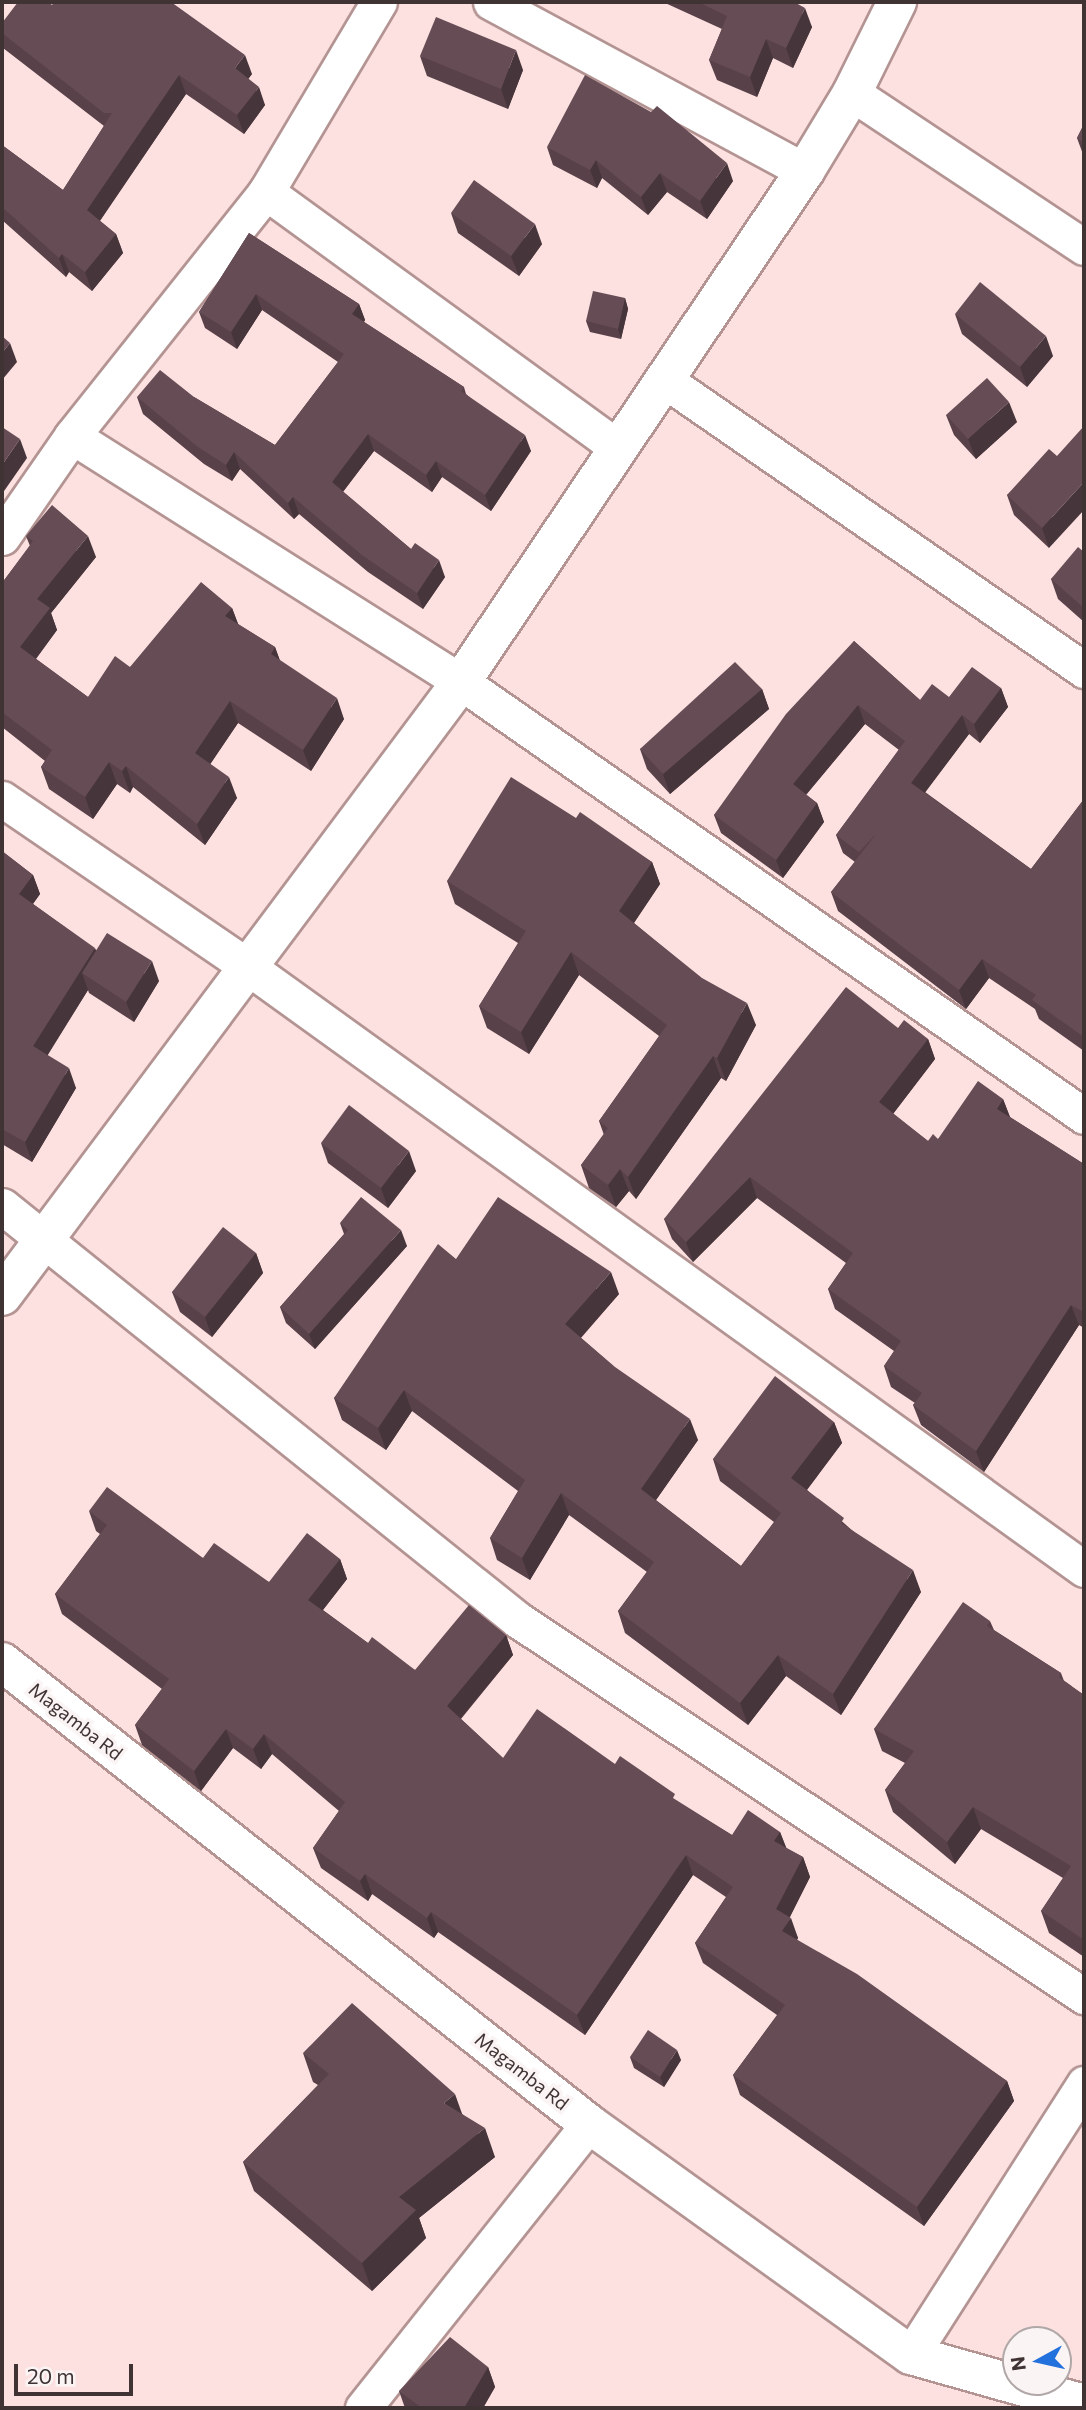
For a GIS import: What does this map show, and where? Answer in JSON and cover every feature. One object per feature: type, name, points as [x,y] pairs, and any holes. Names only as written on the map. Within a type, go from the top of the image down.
[{"type":"street","points":[[2,537],[72,436],[266,192],[379,2]]},
{"type":"street","points":[[491,2],[805,171]]},
{"type":"street","points":[[2,1296],[46,1242],[461,682],[805,171],[852,93],[897,2]]},
{"type":"street","points":[[852,93],[1084,247]]},
{"type":"street","points":[[266,192],[620,447]]},
{"type":"street","points":[[663,379],[1084,670]]},
{"type":"street","points":[[72,436],[461,682],[1084,1116]]},
{"type":"street","points":[[2,799],[248,967],[1084,1569]]},
{"type":"street","points":[[2,1206],[518,1620],[1084,1996]]},
{"type":"street","name":"Magamba Rd","points":[[2,1662],[589,2124],[911,2355],[1084,2404]]},
{"type":"street","points":[[911,2355],[1084,2084]]},
{"type":"street","points":[[363,2408],[589,2124]]},
{"type":"building","points":[[18,2],[48,2],[52,5],[54,2],[171,2],[245,55],[235,68],[259,87],[237,115],[179,75],[87,210],[116,234],[85,272],[62,254],[59,258],[2,207],[2,145],[63,190],[112,113],[104,113],[2,33],[2,23]]},
{"type":"building","points":[[698,2],[794,2],[805,8],[786,48],[766,39],[750,77],[709,60],[727,16]]},
{"type":"building","points":[[436,17],[516,50],[501,89],[420,56]]},
{"type":"building","points":[[585,75],[651,112],[657,106],[727,163],[700,201],[660,173],[641,197],[596,160],[590,170],[547,147]]},
{"type":"building","points":[[1084,124],[1084,143],[1077,138]]},
{"type":"building","points":[[474,180],[535,224],[511,256],[451,213]]},
{"type":"building","points":[[249,233],[359,304],[352,314],[464,387],[461,391],[525,435],[485,495],[436,461],[426,475],[368,434],[332,482],[411,549],[415,543],[439,560],[417,593],[362,555],[293,497],[288,503],[234,452],[226,465],[198,447],[137,397],[160,370],[194,397],[275,445],[344,354],[256,294],[231,332],[199,312]]},
{"type":"building","points":[[980,282],[1046,336],[1020,367],[955,314]]},
{"type":"building","points":[[593,291],[625,298],[618,329],[586,321]]},
{"type":"building","points":[[2,336],[10,343],[2,353]]},
{"type":"building","points":[[987,378],[1009,402],[968,439],[946,415]]},
{"type":"building","points":[[1084,426],[1084,482],[1042,528],[1007,495],[1049,449],[1057,456]]},
{"type":"building","points":[[2,427],[20,439],[2,465]]},
{"type":"building","points":[[52,505],[88,536],[37,599],[50,608],[20,647],[88,697],[115,656],[130,667],[201,582],[232,608],[225,616],[275,647],[271,654],[337,698],[303,750],[230,701],[195,753],[229,777],[197,824],[126,766],[122,771],[109,762],[85,797],[41,767],[52,750],[2,712],[2,583],[33,541],[26,536]]},
{"type":"building","points":[[1078,547],[1084,552],[1084,608],[1051,579]]},
{"type":"building","points":[[854,641],[920,700],[932,684],[949,697],[972,667],[1001,688],[974,724],[962,715],[911,783],[1031,869],[1084,799],[1084,1037],[1032,1000],[1036,995],[982,959],[959,990],[831,892],[877,833],[859,852],[836,835],[905,741],[858,705],[793,784],[817,803],[776,860],[714,815],[786,714]]},
{"type":"building","points":[[735,662],[762,689],[663,774],[640,749]]},
{"type":"building","points":[[511,777],[576,818],[580,812],[652,862],[619,911],[702,978],[747,1003],[717,1058],[713,1056],[628,1177],[620,1169],[608,1185],[581,1165],[608,1128],[599,1121],[667,1025],[571,952],[521,1032],[479,1006],[526,931],[447,881]]},
{"type":"building","points":[[2,851],[33,875],[19,894],[95,948],[33,1046],[69,1068],[25,1142],[2,1129]]},
{"type":"building","points":[[107,933],[152,961],[126,1002],[82,973]]},
{"type":"building","points":[[846,987],[898,1028],[904,1020],[928,1039],[879,1102],[928,1141],[933,1134],[938,1139],[978,1081],[1003,1099],[997,1109],[1084,1164],[1084,1312],[1071,1305],[976,1451],[913,1405],[922,1393],[884,1366],[901,1341],[828,1289],[853,1253],[750,1177],[686,1242],[664,1219]]},
{"type":"building","points":[[349,1105],[409,1151],[381,1188],[321,1143]]},
{"type":"building","points":[[361,1197],[401,1230],[309,1334],[280,1307],[348,1230],[340,1223]]},
{"type":"building","points":[[498,1197],[611,1272],[565,1324],[615,1367],[690,1419],[641,1489],[741,1566],[781,1513],[713,1459],[775,1376],[834,1422],[791,1478],[844,1518],[841,1523],[913,1570],[833,1694],[778,1655],[740,1703],[618,1611],[654,1562],[561,1493],[522,1558],[490,1538],[525,1480],[404,1390],[378,1428],[334,1398],[438,1244],[456,1259]]},
{"type":"building","points":[[223,1227],[256,1253],[205,1317],[172,1292]]},
{"type":"building","points":[[107,1487],[203,1558],[214,1543],[269,1582],[307,1533],[340,1559],[308,1600],[368,1643],[372,1637],[415,1670],[469,1605],[506,1635],[447,1706],[503,1758],[537,1709],[615,1764],[620,1756],[675,1794],[673,1798],[732,1835],[748,1810],[780,1832],[774,1841],[803,1857],[776,1909],[791,1918],[782,1931],[857,1974],[1007,2081],[917,2207],[733,2075],[785,2005],[695,1943],[733,1887],[686,1855],[577,2015],[431,1912],[427,1918],[365,1874],[360,1881],[313,1848],[345,1802],[264,1734],[253,1749],[226,1729],[194,1771],[135,1725],[169,1679],[55,1594],[107,1525],[89,1511]]},
{"type":"building","points":[[963,1602],[990,1621],[987,1626],[1061,1673],[1059,1677],[1084,1695],[1084,1940],[1041,1911],[1071,1866],[973,1807],[947,1842],[885,1790],[914,1751],[874,1729]]},
{"type":"building","points":[[352,2003],[455,2094],[444,2103],[485,2128],[399,2197],[416,2210],[362,2263],[243,2162],[329,2074],[303,2053]]},
{"type":"building","points":[[648,2030],[677,2050],[660,2077],[630,2057]]},
{"type":"building","points":[[450,2337],[488,2367],[464,2408],[422,2408],[399,2391]]}]
